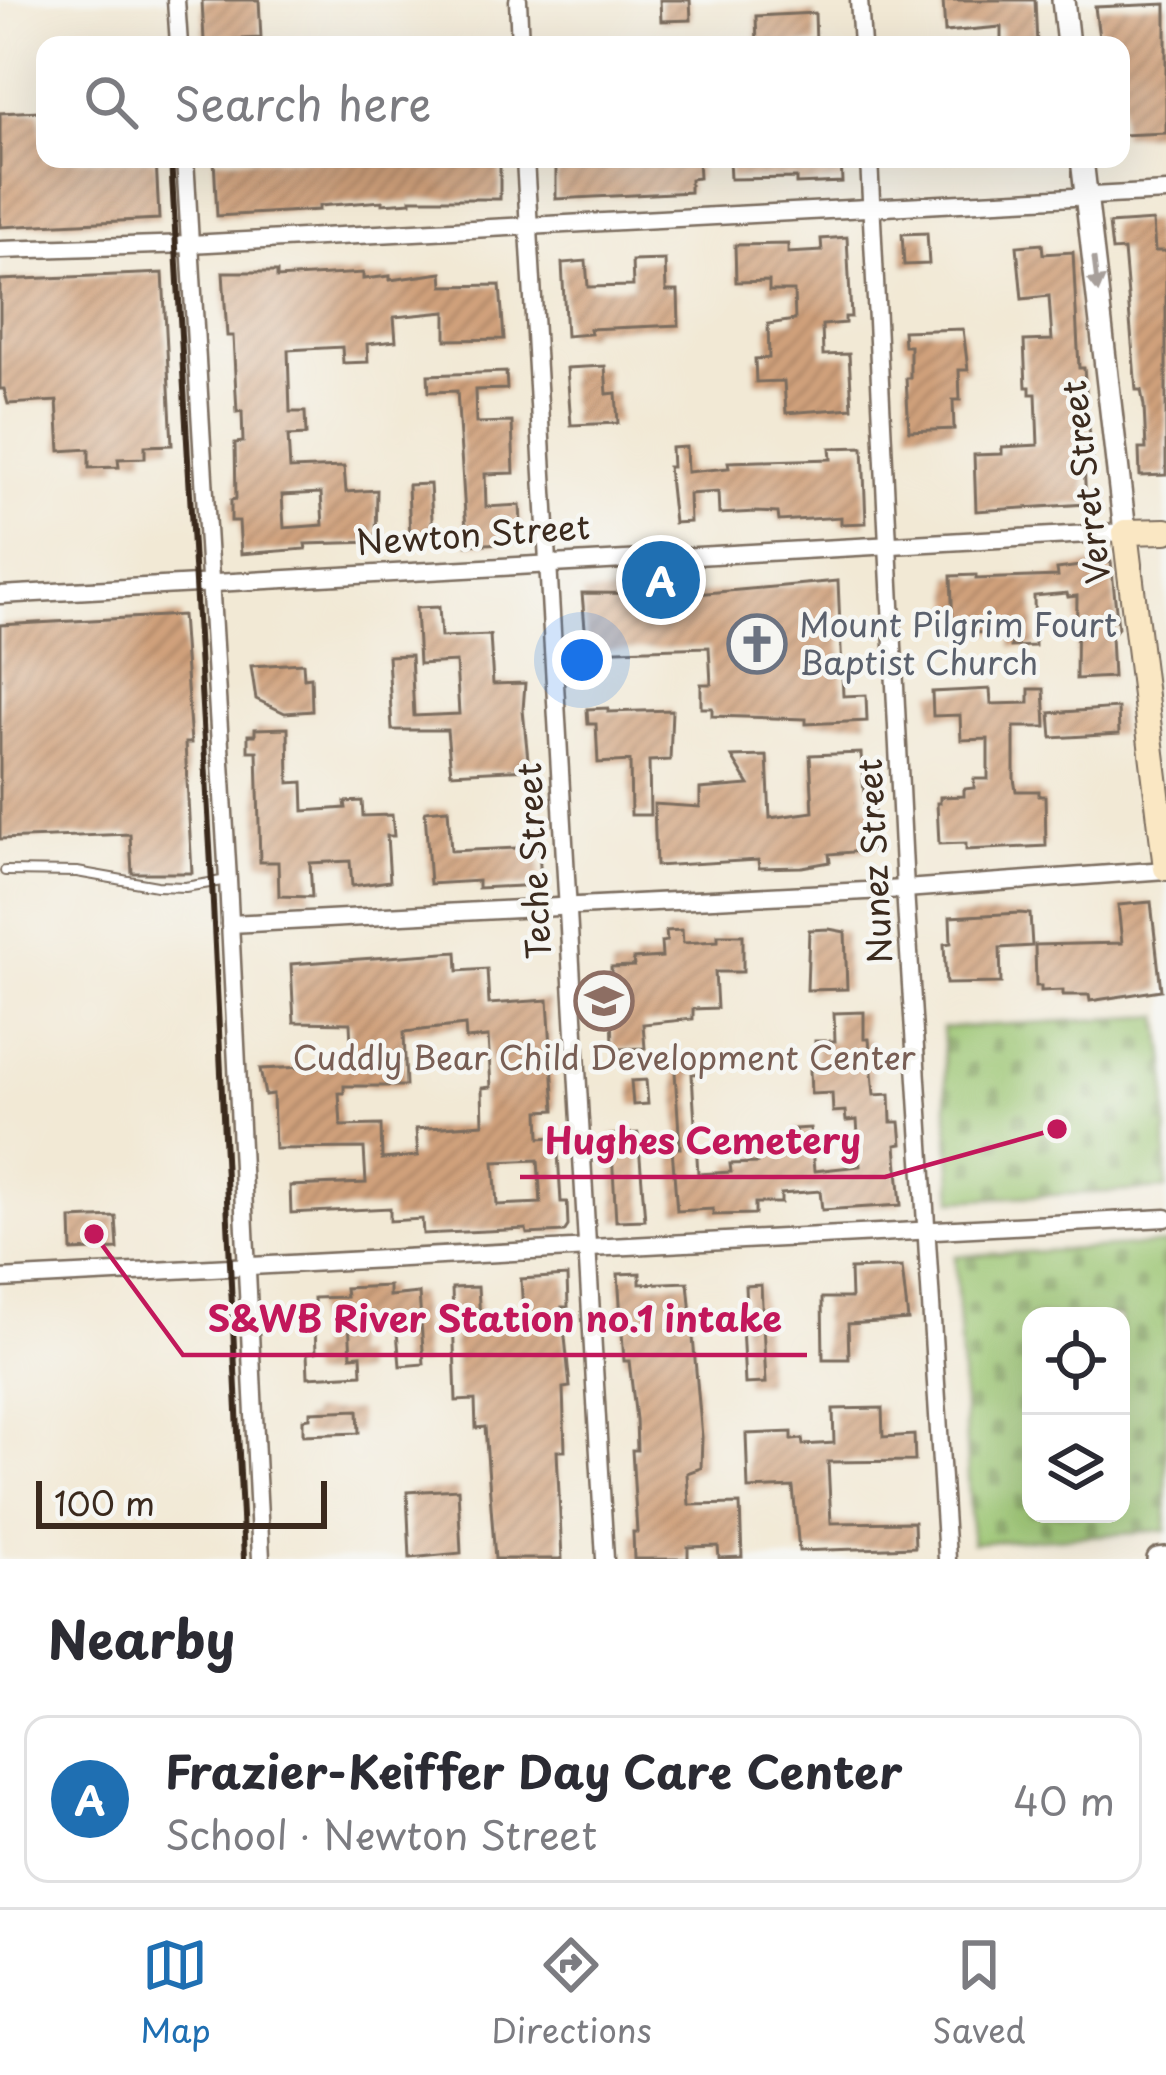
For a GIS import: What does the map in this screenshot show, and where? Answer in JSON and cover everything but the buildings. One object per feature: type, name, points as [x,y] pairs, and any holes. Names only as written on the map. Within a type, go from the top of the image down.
[{"type":"main road","name":"Newton Street","points":[[1125,532],[1166,532]]},
{"type":"main road","name":"Verret Street","points":[[1125,532],[1166,869]]},
{"type":"street","points":[[176,0],[178,36]]},
{"type":"street","points":[[518,0],[520,36]]},
{"type":"street","points":[[859,0],[861,36]]},
{"type":"street","points":[[1063,0],[1067,36]]},
{"type":"street","points":[[186,168],[228,880],[261,1559]]},
{"type":"street","name":"Teche Street","points":[[525,168],[604,1559]]},
{"type":"street","name":"Nunez Street","points":[[870,168],[905,889],[947,1559]]},
{"type":"street","name":"Verret Street","points":[[1083,168],[1125,532]]},
{"type":"street","points":[[0,250],[1166,192]]},
{"type":"street","name":"Newton Street","points":[[0,595],[1125,532]]},
{"type":"street","points":[[230,924],[905,889],[1166,869]]},
{"type":"street","points":[[0,1279],[1166,1218]]},
{"type":"lane","points":[[5,871],[77,872],[157,886],[228,880]]},
{"type":"green space","points":[[1160,1016],[1166,1069],[1166,1189],[953,1200],[942,1028]]},
{"type":"green space","points":[[1166,1244],[1166,1531],[972,1543],[955,1256]]},
{"type":"railway","points":[[172,168],[244,1559]]},
{"type":"place","name":"Frazier-Keiffer Day Care Center","points":[[661,580]]},
{"type":"place","name":"Mount Pilgrim Fourt Baptist Church","points":[[757,644]]},
{"type":"place","name":"Cuddly Bear Child Development Center","points":[[604,1001]]},
{"type":"place","name":"Hughes Cemetery","points":[[1057,1129]]},
{"type":"place","name":"S&WB River Station no.1 intake","points":[[94,1234]]}]
